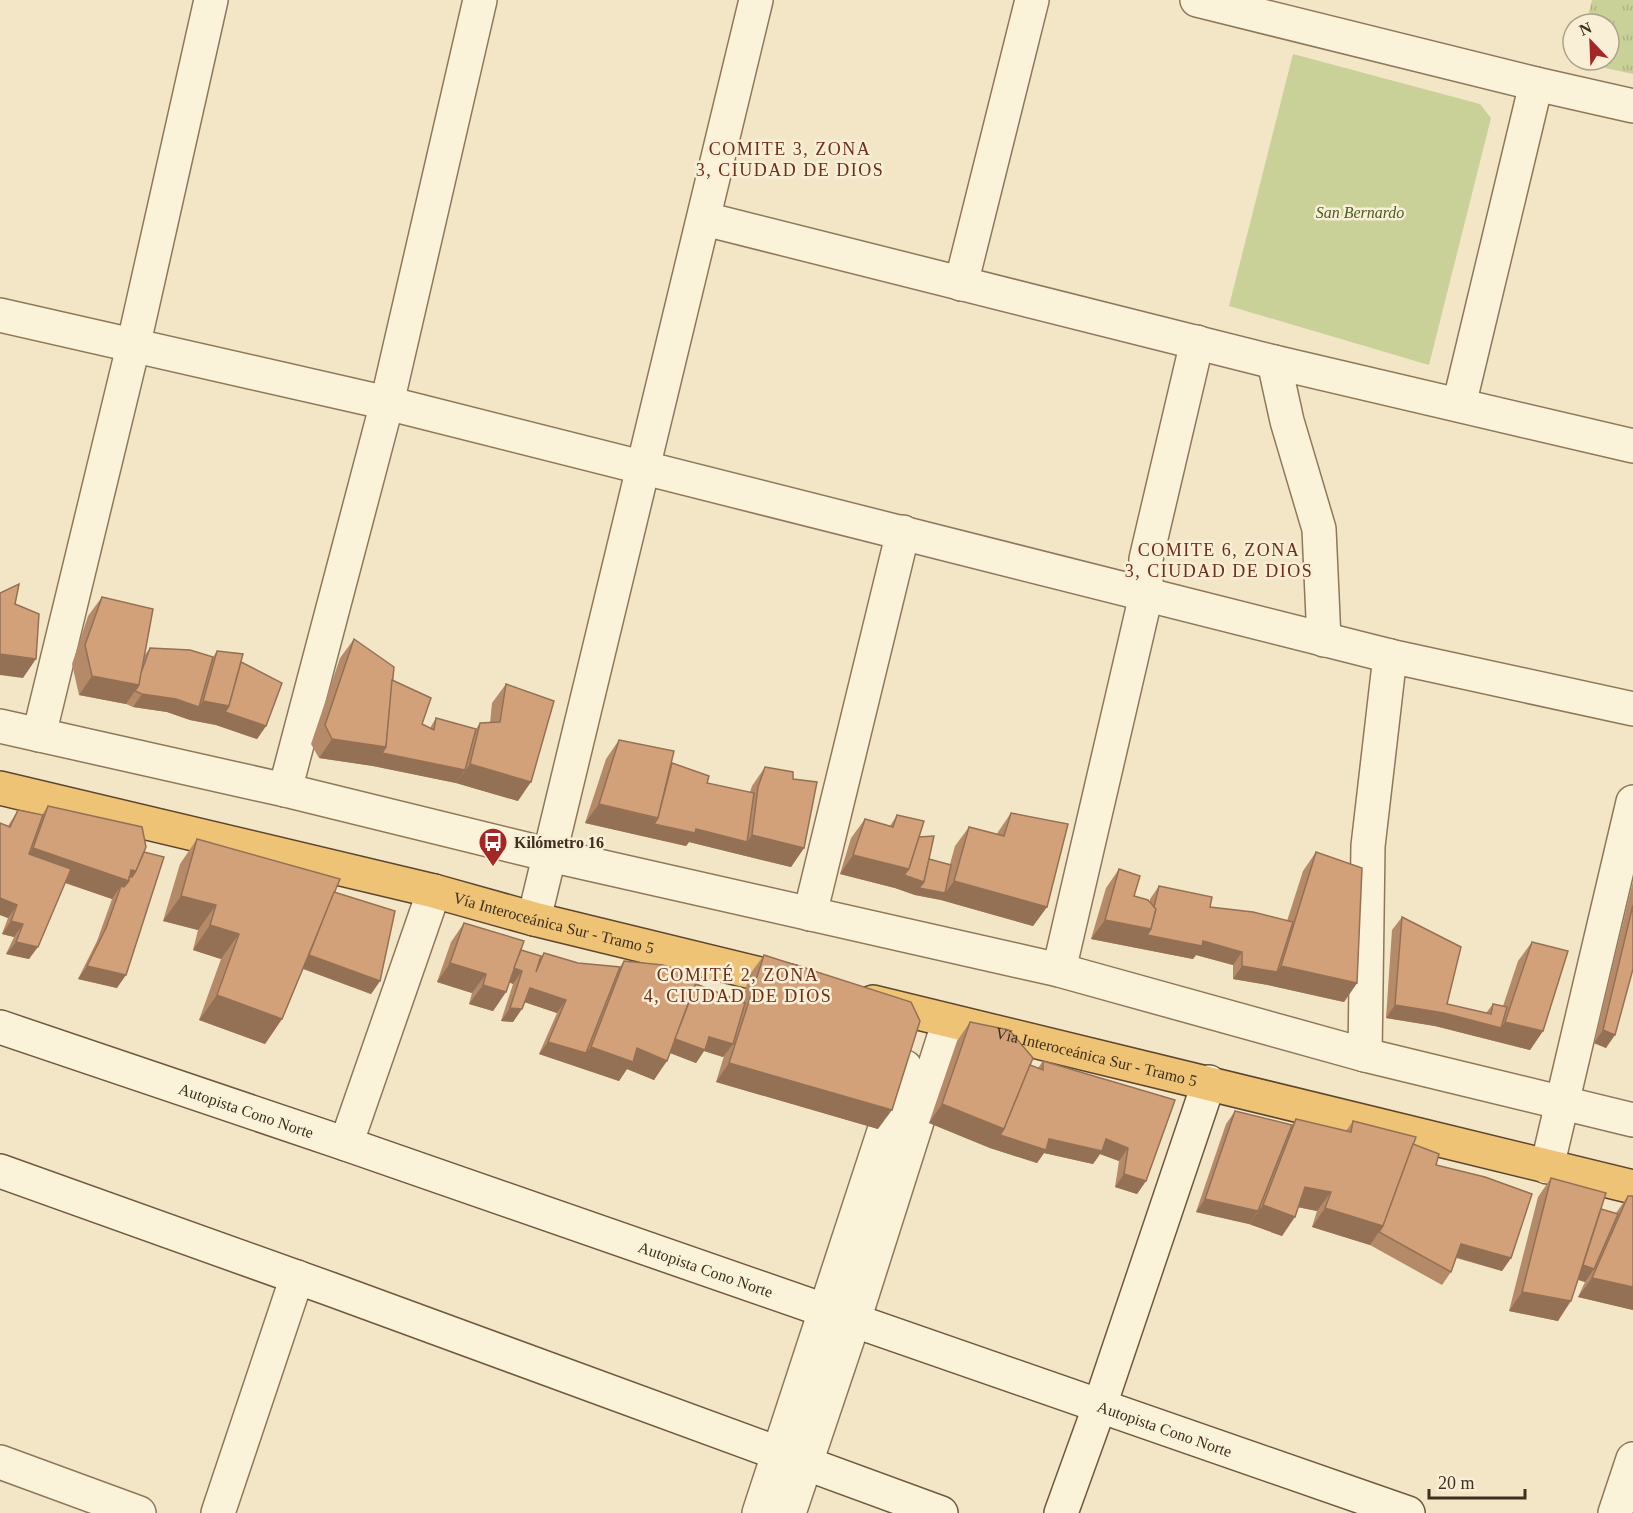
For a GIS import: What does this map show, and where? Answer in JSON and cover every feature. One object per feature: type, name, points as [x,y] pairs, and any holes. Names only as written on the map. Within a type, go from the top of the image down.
[{"type":"highway","name":"Vía Interoceánica Sur - Tramo 5","points":[[0,788],[434,891],[534,919],[1209,1082],[1547,1167],[1633,1186]]},
{"type":"street","points":[[39,735],[133,346],[211,0]]},
{"type":"street","points":[[285,790],[387,403],[480,0]]},
{"type":"street","points":[[534,919],[642,468],[705,219],[756,0]]},
{"type":"street","points":[[961,284],[1032,0]]},
{"type":"street","points":[[1197,0],[1633,106]]},
{"type":"street","points":[[1459,405],[1536,84]]},
{"type":"street","points":[[705,219],[1274,362],[1633,446]]},
{"type":"street","points":[[0,315],[387,403],[1390,656],[1633,709]]},
{"type":"street","points":[[1059,970],[1146,595],[1146,559],[1197,342]]},
{"type":"street","points":[[1274,362],[1287,420],[1319,529],[1324,640]]},
{"type":"street","points":[[810,914],[903,532]]},
{"type":"street","points":[[1365,1054],[1368,846],[1390,656]]},
{"type":"street","points":[[0,726],[285,790],[550,855],[1059,970],[1365,1054],[1633,1120]]},
{"type":"street","points":[[1547,1167],[1633,802]]},
{"type":"street","points":[[346,1144],[434,891]]},
{"type":"street","points":[[759,1513],[793,1458],[936,1017]]},
{"type":"street","name":"Autopista Cono Norte","points":[[0,1027],[346,1144],[1408,1513]]},
{"type":"street","points":[[1061,1513],[1100,1405],[1209,1082]]},
{"type":"street","points":[[0,1171],[297,1277],[941,1513]]},
{"type":"street","points":[[218,1513],[297,1277]]},
{"type":"street","points":[[789,1513],[793,1458]]},
{"type":"street","points":[[1615,1513],[1633,1458]]},
{"type":"street","points":[[0,1462],[140,1513]]},
{"type":"green space","points":[[1592,0],[1633,0],[1633,74],[1621,71],[1621,12],[1589,12]]},
{"type":"green space","name":"San Bernardo","points":[[1293,54],[1480,104],[1491,118],[1429,365],[1229,306]]},
{"type":"building","points":[[19,584],[15,604],[39,614],[36,659],[0,654],[0,593]]},
{"type":"building","points":[[102,597],[153,609],[139,685],[92,676],[85,645]]},
{"type":"building","points":[[354,639],[394,667],[386,747],[332,739],[325,725]]},
{"type":"building","points":[[150,648],[190,650],[213,657],[199,707],[176,699],[135,691],[139,685]]},
{"type":"building","points":[[217,651],[243,654],[229,706],[203,701]]},
{"type":"building","points":[[241,662],[282,683],[266,726],[225,712],[229,706]]},
{"type":"building","points":[[392,680],[431,698],[422,724],[434,730],[436,718],[476,729],[465,770],[382,753],[386,747]]},
{"type":"building","points":[[506,684],[554,701],[531,782],[470,764],[480,723],[500,722]]},
{"type":"building","points":[[619,740],[674,751],[658,818],[599,804]]},
{"type":"building","points":[[672,763],[709,776],[707,783],[754,793],[747,842],[696,829],[695,833],[654,824],[658,818]]},
{"type":"building","points":[[765,767],[793,772],[793,779],[817,782],[804,848],[752,835],[758,787]]},
{"type":"building","points":[[48,806],[142,827],[146,847],[136,871],[131,870],[129,881],[33,848]]},
{"type":"building","points":[[18,810],[43,815],[29,854],[71,869],[38,947],[16,942],[23,924],[11,921],[17,905],[0,898],[0,823],[10,827]]},
{"type":"building","points":[[1011,813],[1068,824],[1047,907],[954,881],[969,827],[1004,836]]},
{"type":"building","points":[[897,815],[924,821],[909,869],[853,855],[865,819],[893,827]]},
{"type":"building","points":[[934,836],[924,882],[904,875],[909,869],[919,837]]},
{"type":"building","points":[[197,839],[340,879],[282,1019],[217,995],[239,934],[210,925],[216,905],[181,896]]},
{"type":"building","points":[[144,852],[164,857],[126,975],[87,966],[106,928],[121,886],[124,887],[129,877],[132,877]]},
{"type":"building","points":[[1316,852],[1362,868],[1357,983],[1281,966]]},
{"type":"building","points":[[929,859],[951,865],[945,893],[919,888],[924,882]]},
{"type":"building","points":[[1119,869],[1140,876],[1134,896],[1148,900],[1156,909],[1151,929],[1105,920]]},
{"type":"building","points":[[1159,886],[1212,897],[1210,907],[1253,912],[1293,922],[1277,972],[1242,966],[1242,952],[1203,941],[1202,946],[1147,935],[1151,929],[1156,909],[1154,907]]},
{"type":"building","points":[[334,892],[395,911],[380,981],[309,955]]},
{"type":"building","points":[[1633,905],[1633,969],[1615,1035],[1603,1030]]},
{"type":"building","points":[[1402,917],[1461,947],[1447,1004],[1491,1014],[1493,1004],[1507,1007],[1501,1028],[1444,1013],[1395,1005]]},
{"type":"building","points":[[464,923],[524,941],[506,992],[483,985],[486,974],[450,963]]},
{"type":"building","points":[[1532,942],[1568,951],[1543,1031],[1505,1022]]},
{"type":"building","points":[[521,950],[541,956],[536,972],[544,953],[578,963],[620,967],[586,1053],[548,1042],[566,1000],[530,988],[522,1009],[510,1008],[522,971],[514,968]]},
{"type":"building","points":[[764,955],[911,1002],[920,1021],[892,1110],[729,1063]]},
{"type":"building","points":[[624,961],[663,965],[698,977],[667,1061],[637,1048],[633,1062],[591,1047]]},
{"type":"building","points":[[696,984],[745,1003],[733,1044],[709,1037],[705,1050],[675,1039]]},
{"type":"building","points":[[970,1022],[1009,1030],[1033,1058],[1004,1129],[942,1104]]},
{"type":"building","points":[[1043,1061],[1175,1100],[1146,1181],[1124,1174],[1128,1148],[1106,1139],[1102,1151],[1049,1139],[1046,1150],[1000,1135],[1030,1065],[1043,1070]]},
{"type":"building","points":[[1235,1111],[1292,1125],[1258,1211],[1205,1199]]},
{"type":"building","points":[[1296,1119],[1351,1132],[1353,1121],[1416,1137],[1383,1226],[1325,1208],[1331,1192],[1305,1187],[1295,1217],[1263,1205]]},
{"type":"building","points":[[1413,1144],[1439,1154],[1436,1165],[1485,1177],[1532,1194],[1511,1258],[1461,1244],[1451,1272],[1379,1232]]},
{"type":"building","points":[[1551,1178],[1606,1193],[1571,1301],[1522,1292]]},
{"type":"building","points":[[1628,1196],[1633,1196],[1633,1287],[1592,1278]]},
{"type":"building","points":[[1601,1209],[1618,1214],[1594,1269],[1583,1265]]},
{"type":"place","name":"Kilómetro 16","points":[[493,868]]},
{"type":"district","name":"COMITE 3, ZONA 3, CIUDAD DE DIOS","points":[[790,159]]},
{"type":"district","name":"COMITE 6, ZONA 3, CIUDAD DE DIOS","points":[[1219,560]]},
{"type":"district","name":"COMITÉ 2, ZONA 4, CIUDAD DE DIOS","points":[[738,985]]}]
